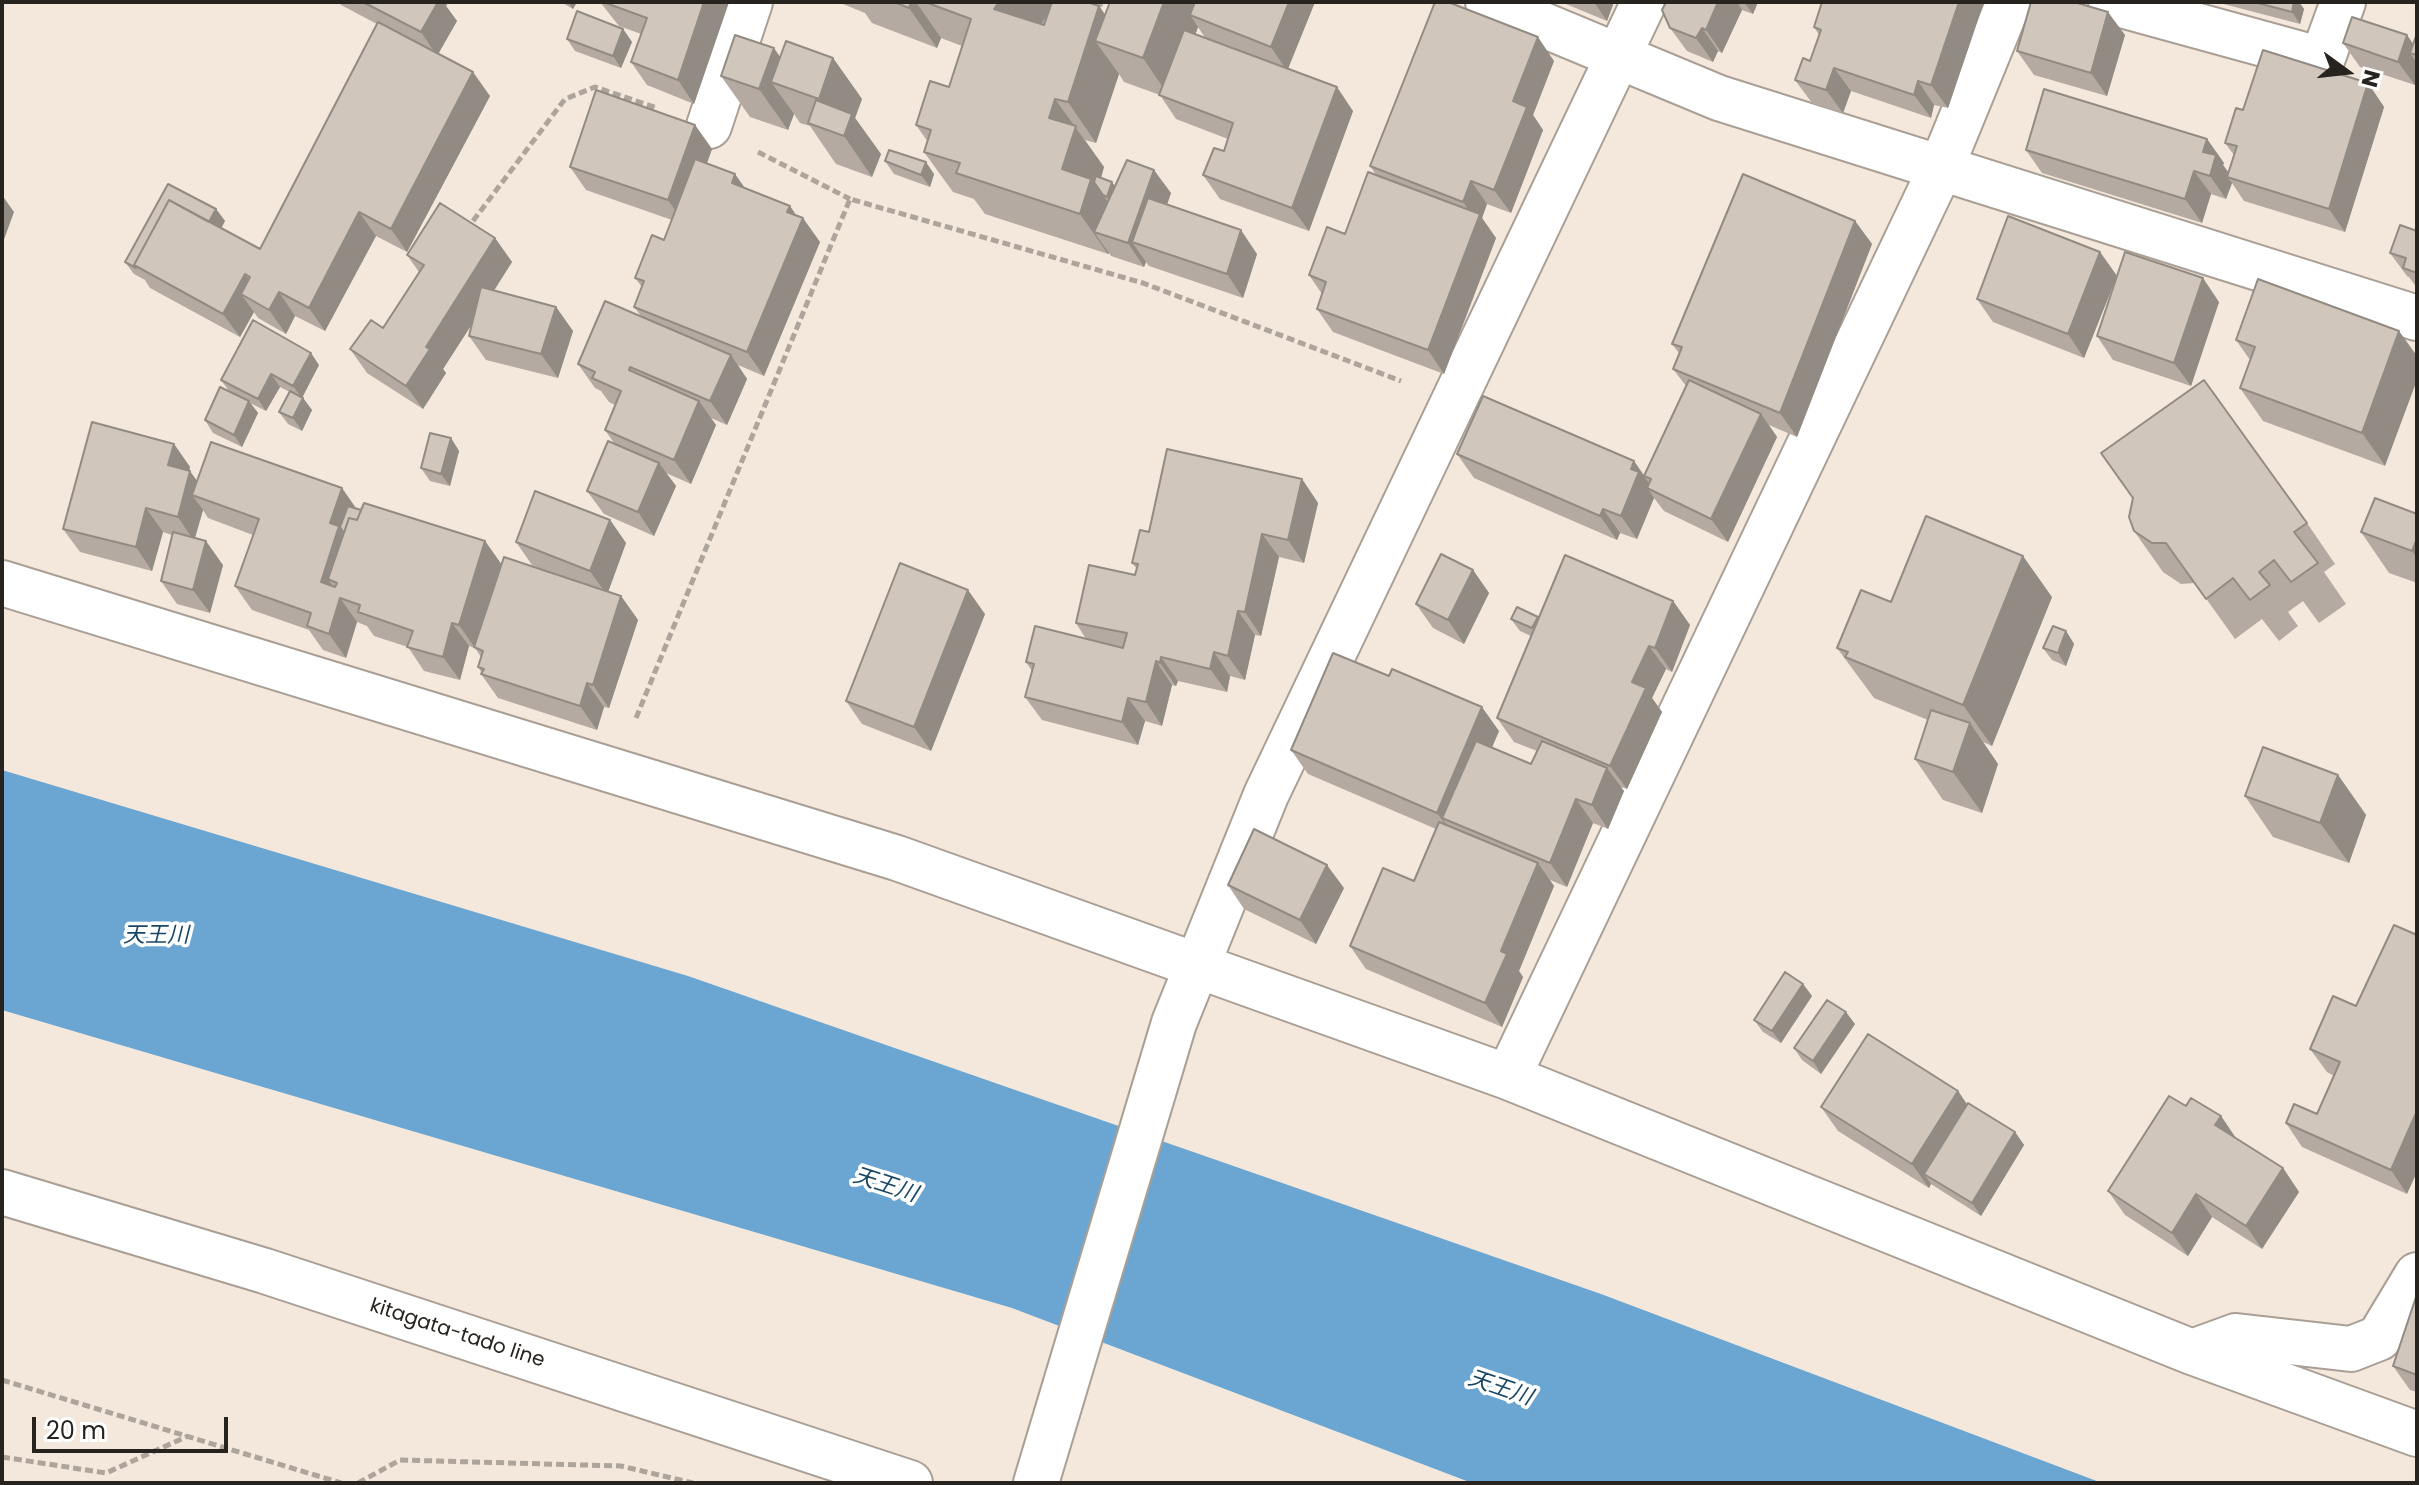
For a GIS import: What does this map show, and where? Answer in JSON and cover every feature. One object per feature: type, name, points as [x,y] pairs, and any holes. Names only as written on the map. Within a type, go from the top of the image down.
[{"type":"street","points":[[709,126],[750,2]]},
{"type":"street","points":[[1488,2],[1719,98],[2417,318]]},
{"type":"street","points":[[1036,1483],[1174,1023],[1266,795],[1644,2]]},
{"type":"street","points":[[1508,1077],[1941,168],[2009,2]]},
{"type":"street","points":[[2111,2],[2322,60],[2343,2]]},
{"type":"street","points":[[2,583],[897,858],[1508,1077],[2192,1352],[2417,1434]]},
{"type":"street","name":"kitagata-tado line","points":[[2,1192],[265,1271],[910,1483]]},
{"type":"street","points":[[2192,1352],[2236,1336],[2351,1349],[2379,1338],[2417,1275]]},
{"type":"path","points":[[473,221],[565,99],[595,87],[709,126],[850,199],[1143,283],[1454,401]]},
{"type":"path","points":[[614,772],[850,199]]},
{"type":"path","points":[[2,1380],[341,1483]]},
{"type":"path","points":[[2,1457],[106,1473],[188,1436]]},
{"type":"path","points":[[358,1483],[400,1460],[621,1466],[693,1483]]},
{"type":"water","name":"天王川","points":[[2,770],[688,976],[1601,1294],[2102,1483],[1472,1483],[1012,1308],[2,1010]]},
{"type":"building","points":[[363,2],[438,2],[421,32]]},
{"type":"building","points":[[603,2],[704,2],[678,80],[631,62],[647,18]]},
{"type":"building","points":[[894,2],[911,2],[909,8]]},
{"type":"building","points":[[925,2],[999,2],[994,9],[1044,25],[1052,2],[1087,2],[1099,6],[1068,102],[1055,99],[1049,118],[1076,126],[1062,169],[1091,179],[1080,214],[956,173],[960,163],[924,152],[931,130],[916,125],[930,81],[949,87],[971,19]]},
{"type":"building","points":[[1110,2],[1164,2],[1143,58],[1095,41]]},
{"type":"building","points":[[1195,2],[1289,2],[1271,47],[1190,15]]},
{"type":"building","points":[[1435,2],[1448,2],[1538,37],[1513,101],[1527,107],[1494,190],[1471,181],[1463,202],[1370,166]]},
{"type":"building","points":[[1666,2],[1718,2],[1706,30],[1702,28],[1696,38],[1670,28],[1662,10]]},
{"type":"building","points":[[1822,2],[1959,2],[1931,85],[1918,81],[1914,95],[1834,68],[1826,90],[1795,80],[1803,58],[1810,61],[1821,30],[1814,27]]},
{"type":"building","points":[[2031,2],[2074,2],[2108,12],[2091,73],[2017,51]]},
{"type":"building","points":[[2254,2],[2294,2],[2292,12]]},
{"type":"building","points":[[577,11],[623,29],[613,56],[567,39]]},
{"type":"building","points":[[2352,17],[2407,35],[2398,62],[2343,43]]},
{"type":"building","points":[[378,22],[473,72],[391,229],[359,212],[309,308],[279,292],[269,310],[241,294],[250,277],[245,274],[223,314],[134,265],[169,200],[260,249]]},
{"type":"building","points":[[1184,30],[1337,87],[1292,208],[1203,175],[1214,148],[1224,151],[1233,123],[1159,95]]},
{"type":"building","points":[[2417,33],[2417,55],[2410,53]]},
{"type":"building","points":[[735,35],[774,48],[759,89],[721,76]]},
{"type":"building","points":[[786,41],[833,58],[819,99],[771,82]]},
{"type":"building","points":[[2263,50],[2368,83],[2329,209],[2227,177],[2237,146],[2225,143],[2236,108],[2243,110]]},
{"type":"building","points":[[2044,89],[2207,139],[2203,152],[2216,155],[2210,176],[2194,171],[2185,199],[2026,150]]},
{"type":"building","points":[[596,90],[695,125],[668,200],[570,167]]},
{"type":"building","points":[[816,100],[852,114],[844,136],[808,123]]},
{"type":"building","points":[[889,150],[926,162],[921,175],[885,161]]},
{"type":"building","points":[[695,159],[735,174],[732,183],[790,206],[787,212],[803,218],[747,352],[634,307],[644,281],[635,278],[652,235],[664,240]]},
{"type":"building","points":[[1127,160],[1154,170],[1128,243],[1094,232]]},
{"type":"building","points":[[1368,172],[1480,214],[1428,350],[1317,309],[1326,282],[1309,275],[1327,227],[1345,234]]},
{"type":"building","points":[[1743,174],[1855,221],[1780,413],[1673,369],[1682,347],[1672,344]]},
{"type":"building","points":[[1096,176],[1112,182],[1107,197],[1094,182]]},
{"type":"building","points":[[168,184],[216,209],[209,222],[169,200],[134,265],[136,268],[125,262]]},
{"type":"building","points":[[1148,198],[1241,230],[1227,274],[1132,242]]},
{"type":"building","points":[[440,203],[495,238],[426,347],[430,349],[406,386],[350,349],[371,320],[383,328],[424,265],[407,255]]},
{"type":"building","points":[[2008,216],[2100,252],[2068,334],[1977,299]]},
{"type":"building","points":[[2400,225],[2417,231],[2417,273],[2403,268],[2406,258],[2390,253]]},
{"type":"building","points":[[2125,252],[2203,278],[2174,363],[2097,336]]},
{"type":"building","points":[[2258,279],[2399,331],[2362,433],[2240,388],[2255,347],[2236,340]]},
{"type":"building","points":[[481,287],[556,307],[541,354],[469,336]]},
{"type":"building","points":[[605,301],[731,355],[710,401],[630,367],[629,370],[699,401],[674,460],[605,430],[621,391],[592,378],[595,372],[578,364]]},
{"type":"building","points":[[253,320],[311,353],[293,386],[271,374],[258,399],[221,380]]},
{"type":"building","points":[[1689,380],[1761,414],[1711,519],[1647,488],[1651,479],[1644,476]]},
{"type":"building","points":[[2204,380],[2307,523],[2294,532],[2318,563],[2291,582],[2274,560],[2259,572],[2270,585],[2250,600],[2233,578],[2206,599],[2166,543],[2152,543],[2134,531],[2129,517],[2133,498],[2101,453]]},
{"type":"building","points":[[220,387],[249,401],[234,435],[205,420]]},
{"type":"building","points":[[290,391],[303,398],[293,418],[279,412]]},
{"type":"building","points":[[1483,396],[1634,461],[1631,469],[1639,472],[1621,516],[1603,509],[1600,516],[1457,454]]},
{"type":"building","points":[[92,422],[174,444],[168,465],[190,471],[178,517],[146,508],[136,547],[63,529]]},
{"type":"building","points":[[430,433],[451,438],[441,474],[421,468]]},
{"type":"building","points":[[608,441],[659,463],[638,512],[587,491]]},
{"type":"building","points":[[211,442],[342,488],[330,523],[339,526],[321,582],[335,587],[337,583],[328,579],[349,518],[357,520],[364,503],[485,541],[459,625],[452,623],[443,657],[407,647],[413,631],[358,612],[360,605],[340,598],[329,634],[307,626],[311,613],[235,586],[259,519],[192,495]]},
{"type":"building","points":[[1167,449],[1302,479],[1288,540],[1262,534],[1245,612],[1238,611],[1228,656],[1214,652],[1210,669],[1161,657],[1160,663],[1156,661],[1146,702],[1128,698],[1122,722],[1025,697],[1034,664],[1026,662],[1035,626],[1123,648],[1127,633],[1076,623],[1089,565],[1135,575],[1138,564],[1132,563],[1140,530],[1149,532]]},
{"type":"building","points":[[535,491],[610,520],[590,571],[516,542]]},
{"type":"building","points":[[2375,498],[2417,514],[2417,538],[2412,551],[2361,532]]},
{"type":"building","points":[[348,506],[361,510],[357,520],[349,518],[344,533],[340,527]]},
{"type":"building","points":[[1926,516],[2023,556],[1963,705],[1845,657],[1848,652],[1837,648],[1861,590],[1891,602]]},
{"type":"building","points":[[173,532],[206,541],[193,590],[161,581]]},
{"type":"building","points":[[1441,554],[1473,570],[1448,620],[1416,604]]},
{"type":"building","points":[[1565,555],[1673,601],[1655,648],[1649,646],[1632,682],[1646,688],[1610,766],[1497,718]]},
{"type":"building","points":[[504,557],[621,596],[593,685],[587,683],[580,706],[481,674],[484,669],[478,667],[483,651],[474,647]]},
{"type":"building","points":[[900,563],[968,590],[914,727],[846,701]]},
{"type":"building","points":[[1517,607],[1538,617],[1532,628],[1511,619]]},
{"type":"building","points":[[2053,626],[2066,631],[2058,653],[2043,648]]},
{"type":"building","points":[[1333,653],[1389,676],[1392,669],[1482,707],[1437,813],[1291,750]]},
{"type":"building","points":[[1931,710],[1970,723],[1953,772],[1915,759]]},
{"type":"building","points":[[1476,741],[1531,764],[1542,741],[1607,768],[1592,805],[1576,799],[1550,863],[1442,818]]},
{"type":"building","points":[[2263,747],[2338,775],[2320,823],[2245,796]]},
{"type":"building","points":[[1439,822],[1538,863],[1501,951],[1507,954],[1485,1003],[1350,946],[1383,868],[1414,881]]},
{"type":"building","points":[[1254,829],[1327,865],[1300,920],[1228,885]]},
{"type":"building","points":[[2394,925],[2417,935],[2417,1111],[2391,1170],[2286,1123],[2294,1104],[2317,1114],[2340,1062],[2310,1049],[2333,996],[2356,1006]]},
{"type":"building","points":[[1785,972],[1803,984],[1772,1031],[1754,1020]]},
{"type":"building","points":[[1827,1000],[1846,1012],[1813,1061],[1794,1048]]},
{"type":"building","points":[[1868,1034],[1958,1091],[1912,1164],[1821,1107]]},
{"type":"building","points":[[2169,1096],[2186,1106],[2191,1098],[2221,1116],[2215,1125],[2283,1168],[2246,1226],[2196,1194],[2172,1233],[2108,1191]]},
{"type":"building","points":[[1968,1103],[2015,1132],[1972,1203],[1924,1174]]},
{"type":"building","points":[[2417,1294],[2417,1375],[2393,1366]]}]
